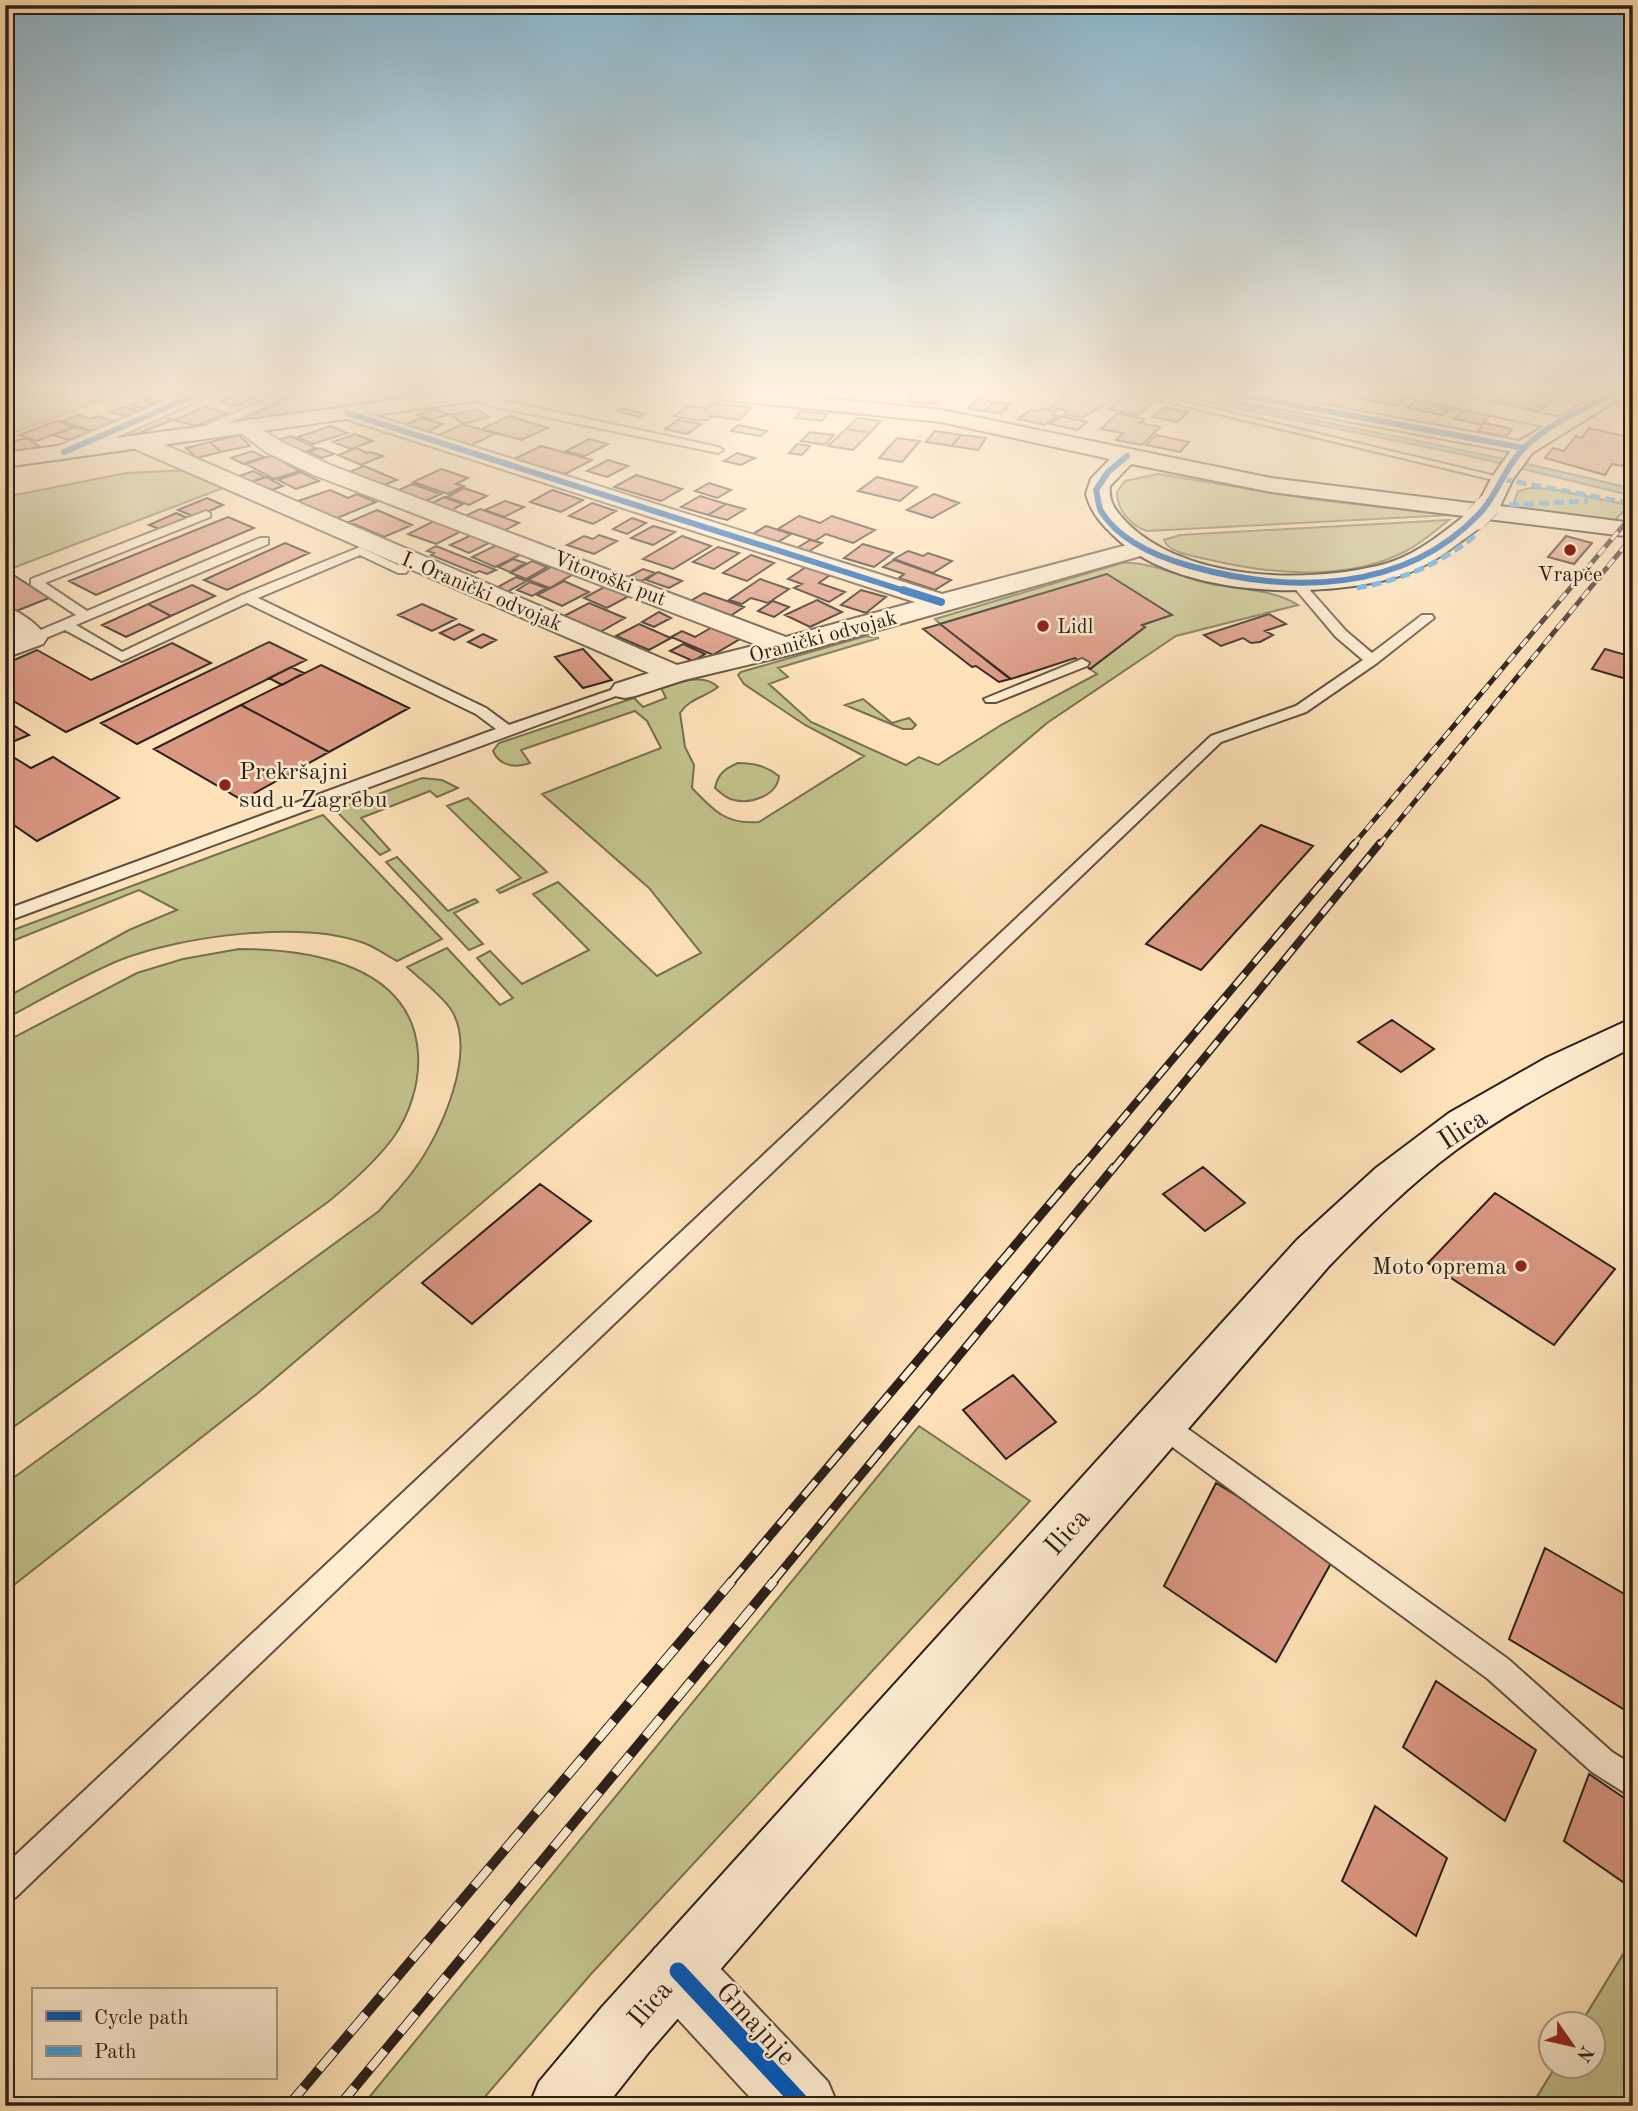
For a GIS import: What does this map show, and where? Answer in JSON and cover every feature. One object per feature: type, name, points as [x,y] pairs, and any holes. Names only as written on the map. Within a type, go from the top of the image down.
[{"type":"street","name":"I. Oranički odvojak","points":[[253,492],[674,674]]},
{"type":"street","name":"Vitoroški put","points":[[380,492],[787,646]]},
{"type":"street","points":[[592,492],[941,603]]},
{"type":"street","points":[[1097,492],[1100,509],[1142,548],[1200,569],[1241,579],[1296,582],[1354,578],[1402,567],[1436,550],[1483,511],[1495,492]]},
{"type":"street","points":[[1323,492],[1633,530]]},
{"type":"street","name":"Oranički odvojak","points":[[625,690],[674,674],[787,646],[1142,548]]},
{"type":"street","points":[[5,615],[34,638],[5,650]]},
{"type":"street","name":"Ilica","points":[[563,2106],[678,1970],[1313,1253],[1378,1191],[1442,1138],[1527,1087],[1633,1031]]},
{"type":"street","name":"Gmajnje","points":[[678,1970],[804,2106]]},
{"type":"lane","points":[[86,616],[35,582],[206,515]]},
{"type":"lane","points":[[34,638],[264,541]]},
{"type":"lane","points":[[65,624],[122,657],[247,598],[360,551],[401,570]]},
{"type":"lane","points":[[1296,582],[1340,634],[1371,660]]},
{"type":"lane","points":[[247,598],[481,711],[506,730]]},
{"type":"lane","points":[[5,1886],[1216,739],[1301,709],[1427,618]]},
{"type":"lane","points":[[991,699],[1082,663]]},
{"type":"lane","points":[[5,916],[260,819],[625,690]]},
{"type":"lane","points":[[1161,1424],[1498,1669],[1602,1762],[1633,1783]]},
{"type":"shaded area","points":[[33,492],[214,492],[5,571],[5,497]]},
{"type":"shaded area","points":[[1117,492],[1264,492],[1452,515],[1147,531],[1126,516],[1119,505]]},
{"type":"shaded area","points":[[1518,492],[1564,492],[1625,505],[1625,510],[1615,520],[1512,508]]},
{"type":"shaded area","points":[[1615,492],[1633,492],[1633,496]]},
{"type":"shaded area","points":[[1449,520],[1406,551],[1383,561],[1333,572],[1255,569],[1182,553],[1171,548],[1164,540],[1180,535]]},
{"type":"shaded area","points":[[1122,563],[1144,564],[1207,583],[1266,592],[1298,605],[1176,636],[1047,723],[258,1393],[5,1592],[5,1484],[379,1211],[424,1154],[445,1114],[453,1091],[460,1046],[458,1026],[450,1008],[407,967],[447,948],[500,1005],[513,998],[477,958],[490,951],[522,984],[589,950],[533,894],[558,882],[657,976],[701,953],[649,888],[542,794],[661,748],[647,721],[635,711],[521,750],[530,763],[519,765],[509,765],[496,756],[493,751],[499,743],[634,698],[643,707],[666,698],[661,688],[691,680],[705,680],[718,687],[688,704],[680,713],[685,747],[694,765],[692,788],[721,814],[738,821],[759,822],[864,756],[805,725],[744,684],[738,675],[741,672],[866,636],[879,638],[778,668],[788,677],[769,684],[811,722],[906,765],[919,757],[938,765],[1001,725],[1097,674],[1090,669],[1144,628],[1142,625],[1170,615],[1107,574],[940,624],[935,619]]},
{"type":"shaded area","points":[[863,699],[892,723],[909,718],[916,725],[912,729],[903,729],[845,705]]},
{"type":"shaded area","points":[[738,763],[755,764],[779,776],[774,789],[762,797],[748,801],[724,796],[715,788],[716,783],[722,772]]},
{"type":"shaded area","points":[[422,778],[442,780],[458,788],[437,797],[430,791],[361,818],[390,850],[380,855],[335,810]]},
{"type":"shaded area","points":[[468,798],[547,872],[500,893],[497,890],[521,878],[447,806]]},
{"type":"shaded area","points":[[323,815],[442,939],[397,961],[368,945],[338,936],[308,933],[242,934],[175,944],[120,960],[76,980],[5,1019],[5,998],[129,930],[177,910],[139,890],[5,944],[5,933]]},
{"type":"shaded area","points":[[397,857],[448,911],[475,899],[478,902],[454,913],[483,944],[469,950],[386,862]]},
{"type":"shaded area","points":[[239,949],[296,953],[353,968],[377,981],[397,1000],[411,1023],[418,1053],[413,1097],[404,1119],[378,1156],[328,1202],[5,1433],[5,1042],[137,973],[183,959]]},
{"type":"shaded area","points":[[919,1426],[1030,1501],[591,1974],[477,2106],[362,2106]]},
{"type":"shaded area","points":[[1633,1938],[1633,2106],[1531,2106],[1547,2080],[1606,2080],[1606,2010],[1589,2010]]},
{"type":"building","points":[[326,492],[333,492],[348,498],[357,494],[376,502],[330,521],[289,504]]},
{"type":"building","points":[[434,492],[441,494],[421,503],[392,493]]},
{"type":"building","points":[[457,492],[474,492],[487,496],[469,505],[447,497]]},
{"type":"building","points":[[549,492],[583,500],[561,512],[530,502]]},
{"type":"building","points":[[629,492],[678,492],[661,501]]},
{"type":"building","points":[[697,492],[728,492],[717,498]]},
{"type":"building","points":[[860,492],[912,492],[900,501]]},
{"type":"building","points":[[934,494],[959,503],[932,518],[907,510]]},
{"type":"building","points":[[700,496],[726,504],[708,515],[681,507]]},
{"type":"building","points":[[444,497],[463,504],[448,512],[428,505]]},
{"type":"building","points":[[207,498],[223,505],[195,517],[178,510]]},
{"type":"building","points":[[505,501],[524,507],[504,517],[485,510]]},
{"type":"building","points":[[592,503],[616,511],[593,524],[569,516]]},
{"type":"building","points":[[726,504],[745,509],[727,520],[708,515]]},
{"type":"building","points":[[480,509],[519,523],[503,531],[463,517]]},
{"type":"building","points":[[377,510],[412,525],[384,537],[349,522]]},
{"type":"building","points":[[176,513],[190,519],[162,530],[149,525]]},
{"type":"building","points":[[799,516],[820,523],[832,516],[875,530],[853,543],[826,534],[815,541],[778,529]]},
{"type":"building","points":[[228,517],[254,528],[96,595],[69,581]]},
{"type":"building","points":[[632,518],[646,523],[627,534],[613,529]]},
{"type":"building","points":[[438,519],[466,529],[436,544],[408,534]]},
{"type":"building","points":[[653,526],[675,532],[653,545],[631,538]]},
{"type":"building","points":[[766,526],[791,534],[778,542],[753,534]]},
{"type":"building","points":[[476,533],[495,540],[469,553],[450,545]]},
{"type":"building","points":[[599,535],[617,541],[594,554],[567,545],[584,536],[593,539]]},
{"type":"building","points":[[682,536],[711,546],[673,569],[643,559]]},
{"type":"building","name":"Vrapče","points":[[1566,536],[1592,543],[1574,564],[1548,557]]},
{"type":"building","points":[[810,540],[822,543],[808,552],[797,548]]},
{"type":"building","points":[[503,542],[526,552],[495,567],[472,557]]},
{"type":"building","points":[[285,543],[309,553],[227,590],[204,580]]},
{"type":"building","points":[[863,544],[893,553],[874,567],[844,558]]},
{"type":"building","points":[[436,546],[496,570],[487,574],[479,571],[475,573],[427,551]]},
{"type":"building","points":[[718,547],[739,553],[714,569],[693,562]]},
{"type":"building","points":[[908,551],[923,556],[928,553],[952,561],[933,573],[894,559]]},
{"type":"building","points":[[751,555],[774,563],[747,581],[723,573]]},
{"type":"building","points":[[513,559],[525,563],[510,572],[498,567]]},
{"type":"building","points":[[894,560],[951,580],[935,590],[899,578],[904,574],[883,567]]},
{"type":"building","points":[[532,561],[547,567],[526,579],[511,573]]},
{"type":"building","points":[[553,566],[575,573],[550,588],[528,580]]},
{"type":"building","points":[[806,567],[830,575],[819,583],[845,592],[829,602],[794,588],[802,584],[788,579]]},
{"type":"building","points":[[643,569],[655,573],[641,581],[628,577]]},
{"type":"building","points":[[658,572],[682,581],[669,588],[646,580]]},
{"type":"building","points":[[12,574],[49,598],[14,612],[5,606],[5,576]]},
{"type":"building","name":"Lidl","points":[[1107,574],[1172,615],[1142,625],[1145,627],[1090,669],[1075,658],[1011,679],[940,624]]},
{"type":"building","points":[[516,577],[527,581],[505,593],[494,589]]},
{"type":"building","points":[[760,579],[789,589],[768,603],[751,598],[742,604],[729,600]]},
{"type":"building","points":[[564,581],[589,592],[562,606],[537,595]]},
{"type":"building","points":[[530,582],[546,588],[532,596],[517,590]]},
{"type":"building","points":[[192,585],[215,596],[171,616],[148,604]]},
{"type":"building","points":[[608,585],[631,595],[607,608],[584,598]]},
{"type":"building","points":[[861,590],[886,597],[866,613],[841,605]]},
{"type":"building","points":[[704,593],[744,607],[727,618],[687,603]]},
{"type":"building","points":[[817,600],[842,612],[810,627],[785,615]]},
{"type":"building","points":[[773,601],[789,607],[774,617],[758,611]]},
{"type":"building","points":[[589,603],[625,618],[600,632],[564,616]]},
{"type":"building","points":[[148,604],[171,616],[126,637],[102,625]]},
{"type":"building","points":[[422,604],[456,619],[432,631],[398,615]]},
{"type":"building","points":[[659,612],[671,618],[654,627],[642,622]]},
{"type":"building","points":[[1269,614],[1286,624],[1265,631],[1273,635],[1260,642],[1251,643],[1243,638],[1221,646],[1204,635]]},
{"type":"building","points":[[459,624],[473,630],[454,640],[440,633]]},
{"type":"building","points":[[639,624],[671,638],[649,650],[616,636]]},
{"type":"building","points":[[940,624],[1010,679],[999,682],[976,666],[972,667],[923,629]]},
{"type":"building","points":[[716,625],[745,636],[713,655],[671,637],[682,631],[695,637]]},
{"type":"building","points":[[483,634],[496,640],[481,648],[468,642]]},
{"type":"building","points":[[269,642],[306,660],[137,744],[101,723]]},
{"type":"building","points":[[172,643],[211,663],[66,732],[5,696],[5,664],[37,650],[91,680]]},
{"type":"building","points":[[683,644],[705,654],[693,661],[670,651]]},
{"type":"building","points":[[583,649],[612,680],[583,688],[555,657]]},
{"type":"building","points":[[1605,649],[1633,657],[1633,681],[1592,669]]},
{"type":"building","points":[[321,665],[409,708],[329,752],[241,705]]},
{"type":"building","points":[[291,667],[304,673],[282,685],[269,678]]},
{"type":"building","points":[[241,705],[329,752],[242,800],[154,749]]},
{"type":"building","points":[[5,720],[29,735],[5,745]]},
{"type":"building","points":[[5,752],[31,768],[53,757],[119,798],[37,841],[5,819]]},
{"type":"building","points":[[1261,825],[1313,846],[1201,970],[1146,944]]},
{"type":"building","points":[[1392,1020],[1434,1049],[1401,1072],[1358,1042]]},
{"type":"building","points":[[1203,1167],[1245,1203],[1205,1231],[1163,1194]]},
{"type":"building","points":[[540,1184],[591,1221],[472,1324],[422,1283]]},
{"type":"building","name":"Moto oprema","points":[[1495,1193],[1615,1269],[1554,1345],[1428,1263]]},
{"type":"building","points":[[1013,1375],[1056,1422],[1006,1459],[963,1410]]},
{"type":"building","points":[[1216,1483],[1335,1556],[1276,1662],[1164,1586]]},
{"type":"building","points":[[1545,1548],[1633,1599],[1633,1715],[1509,1639]]},
{"type":"building","points":[[1436,1681],[1536,1750],[1505,1821],[1403,1747]]},
{"type":"building","points":[[1589,1774],[1633,1804],[1633,1889],[1564,1841]]},
{"type":"building","points":[[1375,1806],[1447,1858],[1416,1936],[1342,1881]]},
{"type":"railway","points":[[1353,845],[1633,514]]},
{"type":"railway","points":[[1379,845],[1633,536]]},
{"type":"railway","points":[[1080,1169],[1355,843]]},
{"type":"railway","points":[[1113,1169],[1380,843]]},
{"type":"railway","points":[[730,1583],[1081,1167]]},
{"type":"railway","points":[[772,1583],[1114,1167]]},
{"type":"railway","points":[[288,2106],[732,1581]]},
{"type":"railway","points":[[339,2106],[774,1581]]},
{"type":"marked path","points":[[1568,492],[1633,504]]},
{"type":"marked path","points":[[1509,505],[1588,501]]},
{"type":"marked path","points":[[1357,588],[1390,581],[1435,564],[1476,535]]},
{"type":"cycle path","points":[[594,492],[941,602]]},
{"type":"cycle path","points":[[1096,492],[1101,510],[1118,529],[1161,556],[1240,578],[1301,583],[1362,578],[1417,561],[1464,529],[1483,510],[1496,492]]},
{"type":"cycle path","points":[[678,1971],[804,2106]]},
{"type":"place","name":"Vrapče","points":[[1570,550]]},
{"type":"place","name":"Lidl","points":[[1043,626]]},
{"type":"place","name":"Prekršajni sud u Zagrebu","points":[[225,785]]},
{"type":"place","name":"Moto oprema","points":[[1521,1266]]}]
